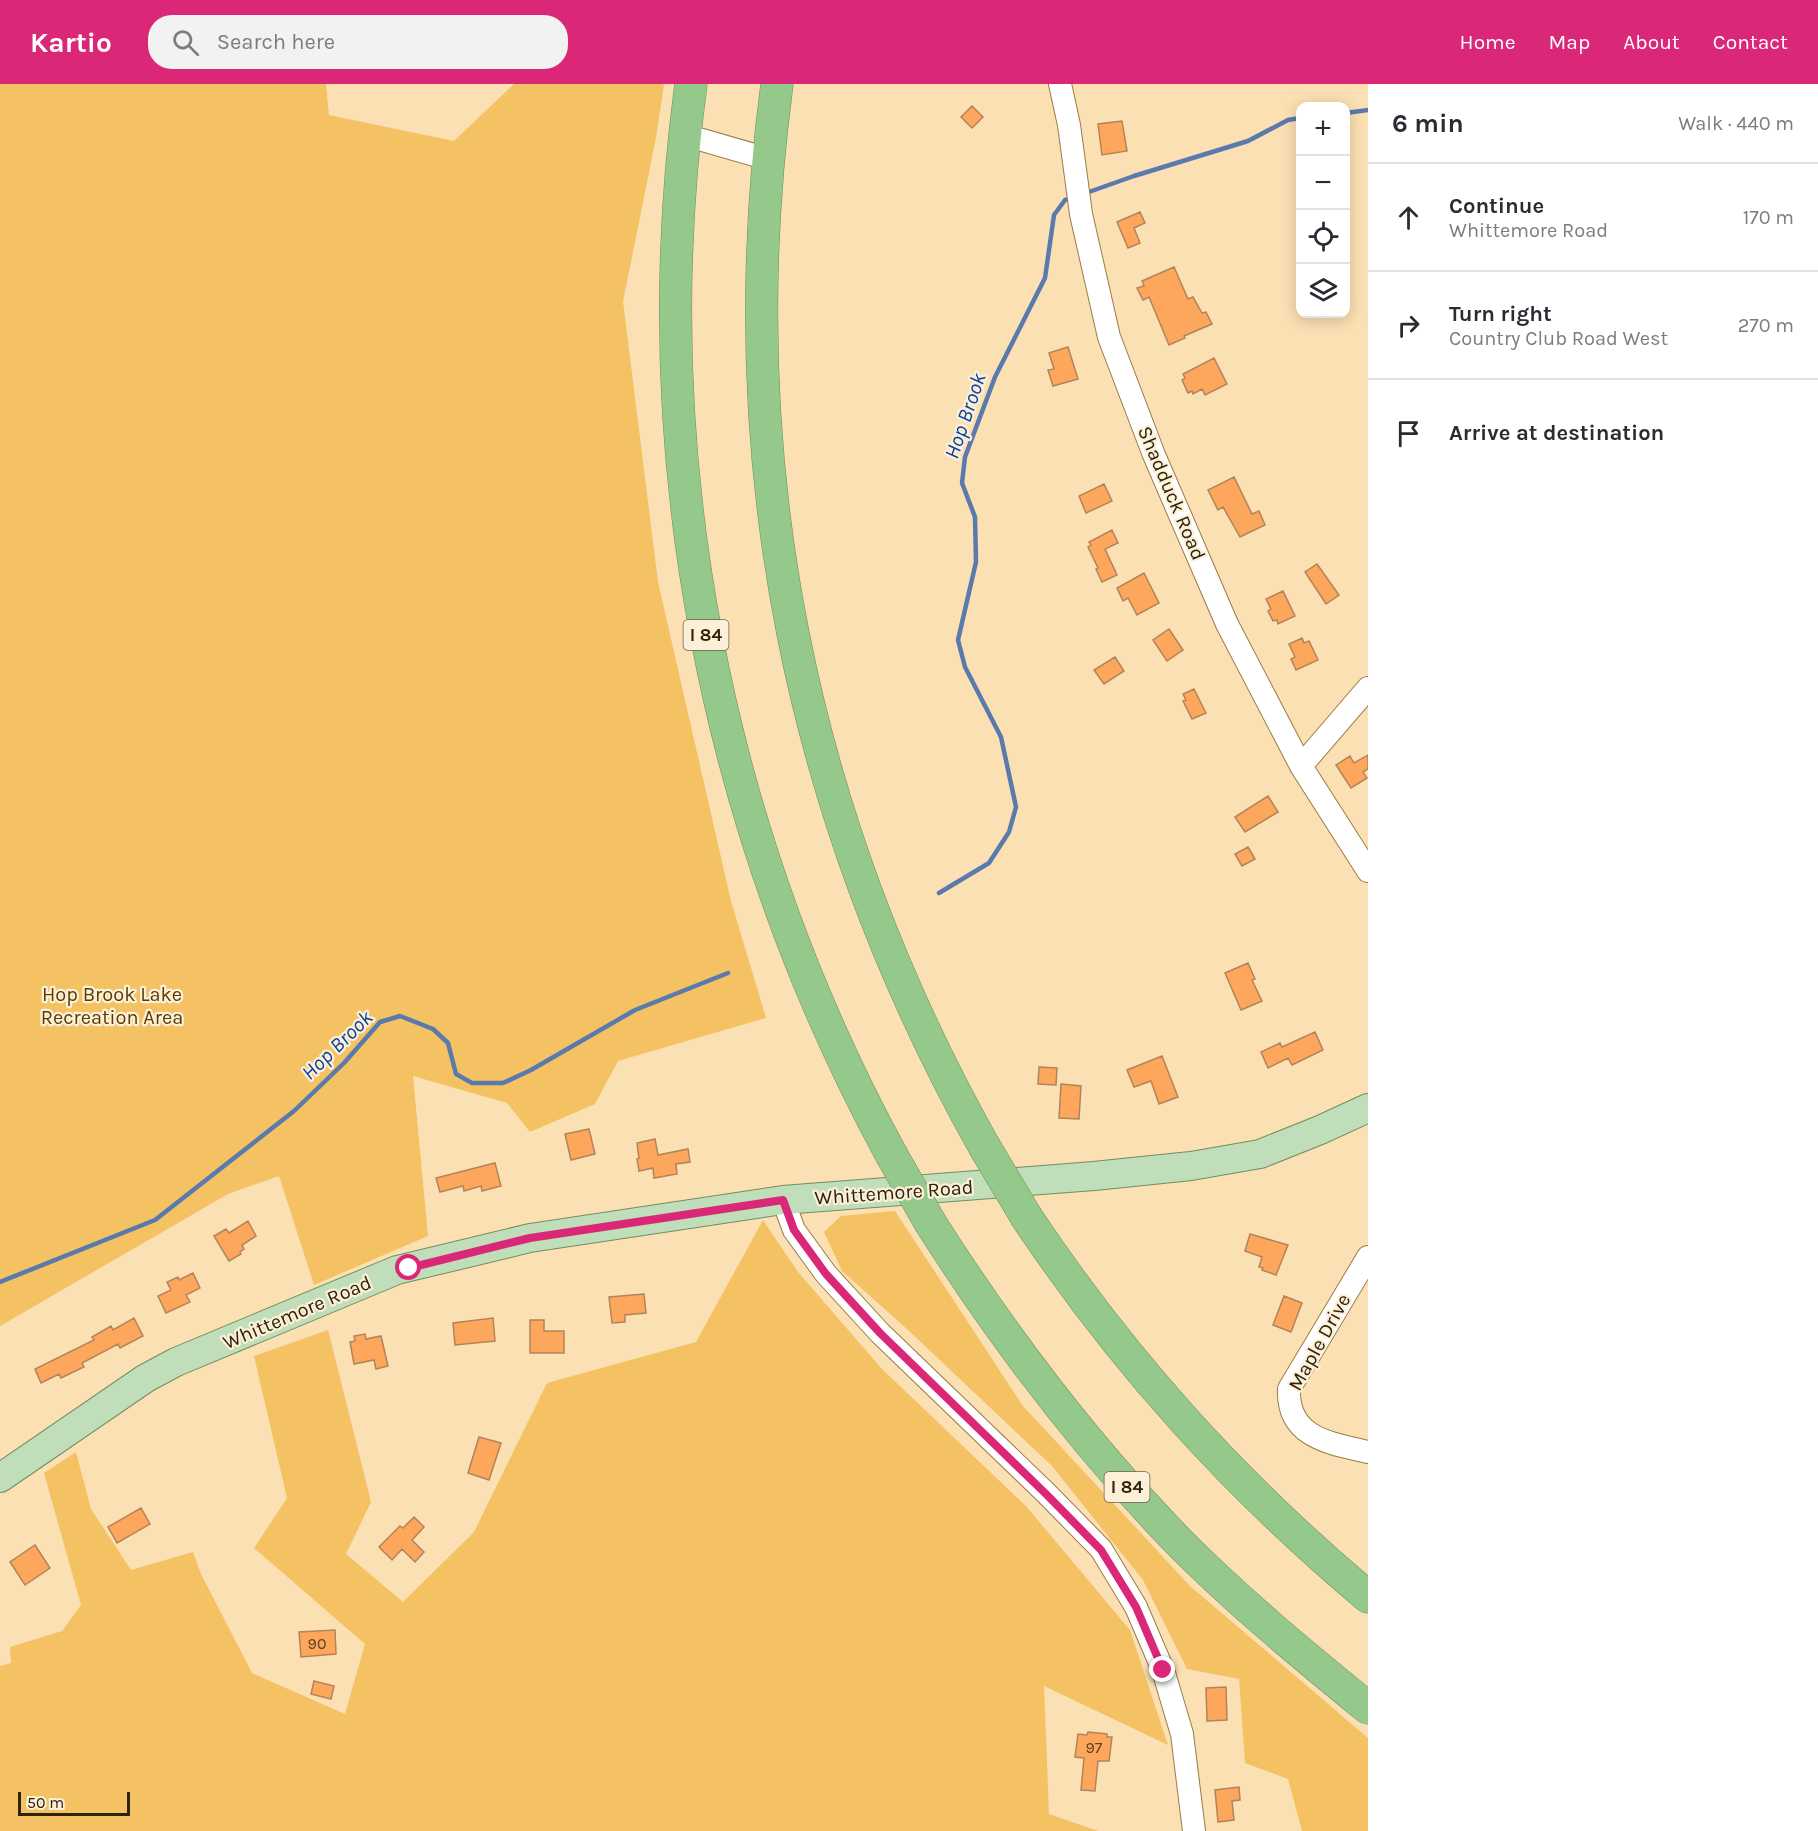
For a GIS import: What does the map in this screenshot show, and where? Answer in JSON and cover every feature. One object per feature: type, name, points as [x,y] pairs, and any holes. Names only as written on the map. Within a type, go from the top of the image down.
[{"type":"highway","name":"I 84","points":[[691,84],[676,254],[678,397],[690,536],[715,681],[750,816],[771,884],[824,1017],[891,1154],[931,1224],[1040,1382],[1130,1490],[1179,1541],[1281,1635],[1368,1708]]},
{"type":"highway","points":[[777,84],[768,159],[761,256],[763,394],[774,526],[797,660],[830,790],[876,921],[931,1047],[984,1146],[1027,1218],[1065,1274],[1106,1329],[1194,1433],[1288,1528],[1368,1597]]},
{"type":"main road","name":"Whittemore Road","points":[[0,1478],[146,1378],[177,1362],[397,1270],[530,1238],[783,1200],[1094,1176],[1191,1166],[1260,1154],[1320,1130],[1368,1107]]},
{"type":"street","name":"Shadduck Road","points":[[1060,84],[1069,125],[1081,214],[1109,338],[1154,455],[1227,624],[1301,766],[1368,871]]},
{"type":"street","points":[[685,135],[768,159]]},
{"type":"street","points":[[1301,766],[1368,688]]},
{"type":"street","points":[[783,1200],[794,1230],[826,1274],[880,1333],[1038,1485],[1101,1550],[1136,1607],[1163,1670],[1182,1734],[1194,1831]]},
{"type":"street","name":"Maple Drive","points":[[1368,1257],[1289,1389],[1288,1406],[1298,1424],[1318,1439],[1368,1452]]},
{"type":"green space","name":"Hop Brook Lake Recreation Area","points":[[0,84],[326,84],[329,115],[454,141],[514,84],[664,84],[656,138],[623,301],[658,582],[731,901],[766,1018],[618,1061],[595,1104],[530,1132],[507,1103],[413,1076],[428,1236],[314,1285],[279,1176],[228,1194],[0,1326]]},
{"type":"green space","points":[[895,1211],[1023,1406],[1190,1586],[1368,1738],[1368,1831],[1302,1831],[1288,1779],[1245,1763],[1239,1679],[1187,1669],[1143,1580],[1052,1466],[842,1271],[824,1232],[841,1216]]},
{"type":"green space","points":[[763,1220],[798,1272],[882,1369],[1026,1506],[1130,1630],[1168,1745],[1044,1686],[1049,1814],[1098,1831],[0,1831],[0,1666],[11,1663],[10,1647],[62,1631],[81,1605],[44,1473],[76,1452],[91,1509],[131,1570],[193,1552],[201,1574],[252,1673],[345,1714],[365,1644],[254,1548],[287,1498],[254,1356],[328,1330],[371,1502],[346,1554],[403,1602],[474,1532],[547,1383],[696,1342]]},
{"type":"building","points":[[972,106],[983,117],[972,128],[961,117]]},
{"type":"building","points":[[1122,121],[1127,151],[1102,155],[1098,124]]},
{"type":"building","points":[[1140,212],[1145,223],[1134,228],[1140,243],[1128,248],[1117,222]]},
{"type":"building","points":[[1174,267],[1188,299],[1193,297],[1202,313],[1206,312],[1212,324],[1169,345],[1149,297],[1143,300],[1137,288],[1144,286],[1142,281]]},
{"type":"building","points":[[1068,347],[1078,379],[1053,386],[1048,370],[1054,369],[1049,353]]},
{"type":"building","points":[[1214,358],[1227,384],[1205,395],[1202,389],[1193,394],[1192,391],[1188,393],[1182,380],[1185,378],[1183,374]]},
{"type":"building","points":[[1234,477],[1252,514],[1259,511],[1265,525],[1240,537],[1223,507],[1218,510],[1208,490]]},
{"type":"building","points":[[1104,484],[1112,501],[1086,513],[1079,496]]},
{"type":"building","points":[[1112,530],[1118,543],[1105,549],[1117,575],[1102,582],[1088,547],[1091,545],[1089,542]]},
{"type":"building","points":[[1317,564],[1339,595],[1326,604],[1305,572]]},
{"type":"building","points":[[1144,573],[1159,603],[1137,615],[1128,598],[1123,601],[1117,588]]},
{"type":"building","points":[[1283,591],[1295,616],[1278,624],[1277,620],[1273,621],[1268,611],[1271,609],[1266,599]]},
{"type":"building","points":[[1169,629],[1183,650],[1167,661],[1153,640]]},
{"type":"building","points":[[1302,638],[1304,643],[1309,641],[1318,660],[1296,670],[1291,659],[1295,657],[1289,644]]},
{"type":"building","points":[[1115,657],[1124,671],[1104,684],[1094,670]]},
{"type":"building","points":[[1194,689],[1206,713],[1192,719],[1183,701],[1186,700],[1183,694]]},
{"type":"building","points":[[1368,755],[1368,769],[1363,772],[1367,778],[1351,788],[1336,765],[1350,756],[1354,763]]},
{"type":"building","points":[[1268,796],[1278,812],[1245,832],[1235,817]]},
{"type":"building","points":[[1248,847],[1255,859],[1242,866],[1235,854]]},
{"type":"building","points":[[1248,963],[1255,979],[1252,980],[1262,1001],[1241,1010],[1225,973]]},
{"type":"building","points":[[1315,1032],[1323,1050],[1292,1065],[1288,1058],[1268,1068],[1261,1052],[1280,1043],[1282,1047]]},
{"type":"building","points":[[1162,1056],[1178,1097],[1159,1104],[1151,1081],[1134,1087],[1127,1070]]},
{"type":"building","points":[[1039,1067],[1057,1068],[1056,1085],[1038,1084]]},
{"type":"building","points":[[1061,1084],[1081,1086],[1079,1119],[1059,1118]]},
{"type":"building","points":[[589,1129],[595,1154],[571,1160],[565,1134]]},
{"type":"building","points":[[655,1139],[658,1155],[688,1149],[690,1162],[676,1164],[677,1174],[654,1178],[653,1168],[639,1171],[637,1143]]},
{"type":"building","points":[[495,1163],[501,1186],[482,1191],[481,1186],[464,1191],[463,1186],[440,1192],[436,1178]]},
{"type":"building","points":[[248,1221],[256,1236],[242,1245],[244,1249],[240,1252],[241,1254],[229,1261],[214,1236],[226,1229],[229,1233]]},
{"type":"building","points":[[1250,1234],[1288,1245],[1276,1275],[1259,1267],[1262,1257],[1245,1251]]},
{"type":"building","points":[[193,1273],[200,1288],[186,1295],[190,1302],[166,1313],[158,1296],[171,1290],[167,1282],[178,1277],[179,1280]]},
{"type":"building","points":[[644,1294],[646,1313],[625,1315],[625,1322],[612,1323],[609,1297]]},
{"type":"building","points":[[1284,1296],[1302,1303],[1291,1332],[1273,1325]]},
{"type":"building","points":[[134,1318],[143,1336],[120,1348],[118,1344],[82,1363],[84,1367],[61,1378],[59,1374],[41,1383],[35,1369],[94,1340],[92,1337],[111,1326],[113,1330]]},
{"type":"building","points":[[493,1318],[495,1341],[455,1345],[453,1323]]},
{"type":"building","points":[[530,1320],[544,1320],[544,1331],[564,1331],[564,1353],[530,1353]]},
{"type":"building","points":[[365,1334],[366,1339],[381,1336],[388,1366],[376,1369],[374,1360],[354,1364],[350,1342],[355,1341],[354,1336]]},
{"type":"building","points":[[479,1437],[501,1443],[489,1480],[468,1473]]},
{"type":"building","points":[[141,1508],[150,1524],[117,1543],[108,1527]]},
{"type":"building","points":[[414,1517],[424,1527],[412,1540],[424,1552],[415,1562],[402,1549],[392,1560],[379,1547],[400,1526],[403,1528]]},
{"type":"building","points":[[35,1545],[50,1568],[25,1585],[10,1562]]},
{"type":"building","points":[[335,1630],[336,1654],[301,1657],[299,1632]]},
{"type":"building","points":[[314,1681],[334,1686],[331,1699],[311,1694]]},
{"type":"building","points":[[1226,1687],[1227,1720],[1207,1721],[1206,1688]]},
{"type":"building","points":[[1088,1732],[1107,1734],[1107,1737],[1112,1737],[1109,1761],[1098,1761],[1095,1791],[1081,1790],[1084,1758],[1075,1757],[1078,1734],[1087,1735]]},
{"type":"building","points":[[1239,1787],[1240,1800],[1232,1801],[1234,1820],[1218,1822],[1215,1790]]},
{"type":"waterway","name":"Hop Brook","points":[[1350,112],[1368,110]]},
{"type":"waterway","name":"Hop Brook","points":[[1086,193],[1248,141],[1288,120],[1296,119]]},
{"type":"waterway","name":"Hop Brook","points":[[939,893],[989,863],[1009,832],[1016,807],[1001,737],[965,667],[958,640],[976,562],[975,517],[962,483],[965,457],[995,377],[1045,278],[1054,215],[1065,200],[1072,198]]},
{"type":"waterway","name":"Hop Brook","points":[[0,1282],[155,1220],[294,1111],[344,1063],[380,1022],[400,1016],[433,1029],[448,1043],[456,1074],[472,1083],[503,1083],[531,1070],[635,1010],[728,973]]},
{"type":"route","points":[[409,1268],[530,1238],[783,1200],[794,1230],[826,1274],[880,1333],[1101,1550],[1136,1607],[1163,1670]]}]
